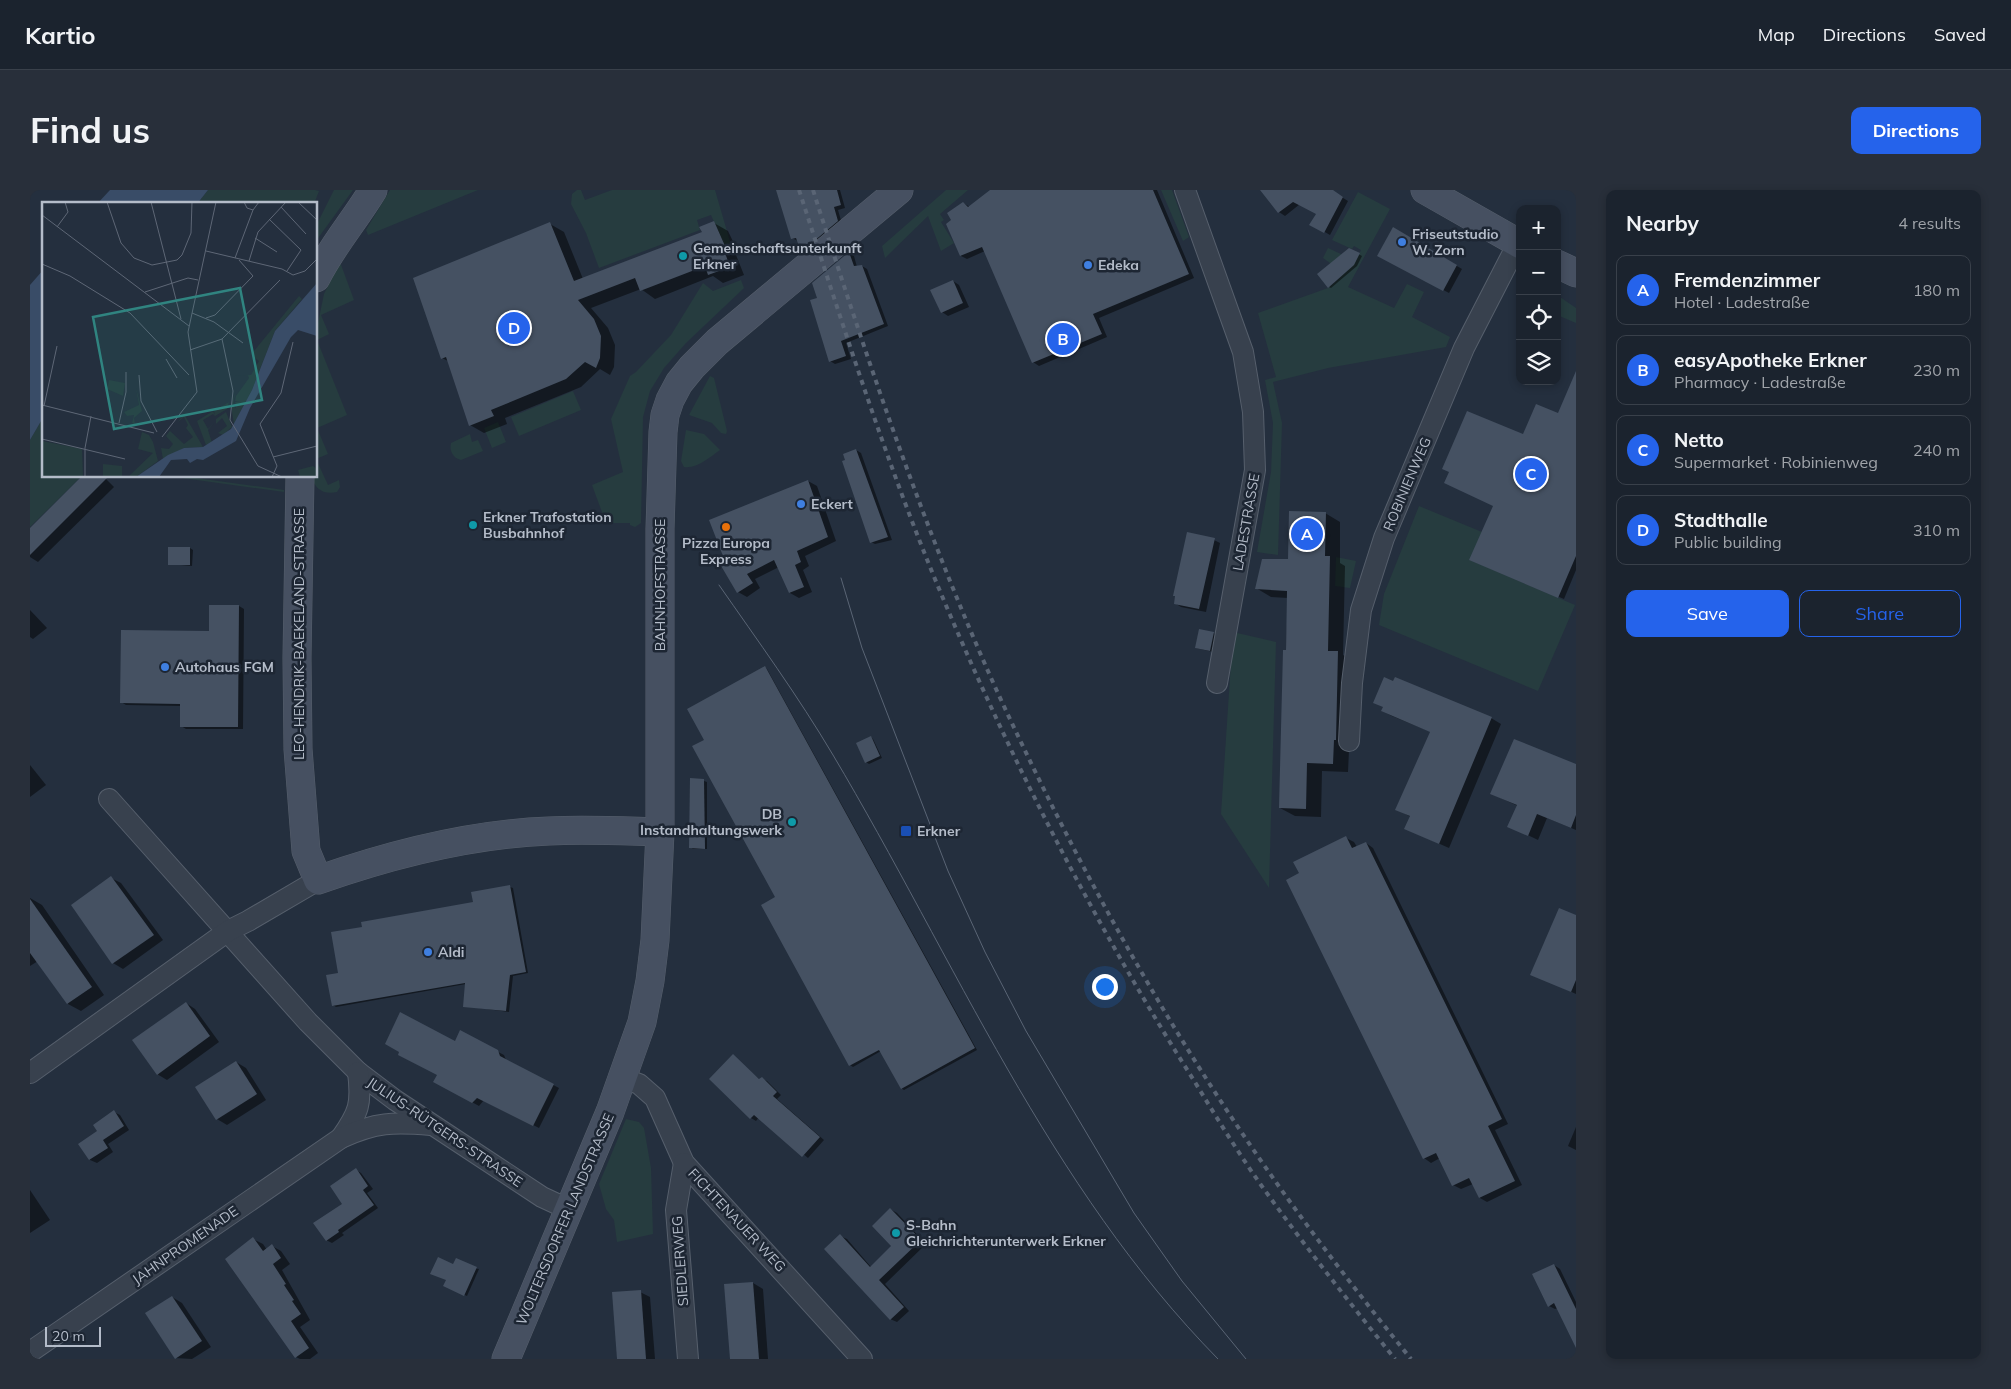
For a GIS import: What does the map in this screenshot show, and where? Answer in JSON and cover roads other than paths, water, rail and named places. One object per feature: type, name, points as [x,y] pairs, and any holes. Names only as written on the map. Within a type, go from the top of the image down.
[{"type":"main road","points":[[318,274],[328,254],[358,215],[373,190]]},
{"type":"main road","name":"BAHNHOFSTRASSE","points":[[623,1078],[642,1022],[655,940],[660,832],[660,528],[665,415],[679,383],[717,342],[899,190]]},
{"type":"main road","points":[[1424,190],[1516,241]]},
{"type":"main road","points":[[1561,266],[1576,273]]},
{"type":"main road","name":"LEO-HENDRIK-BAEKELAND-STRASSE","points":[[300,478],[297,658],[298,749],[306,851],[318,880]]},
{"type":"main road","points":[[318,880],[400,853],[461,841],[549,831],[660,832]]},
{"type":"main road","name":"WOLTERSDORFER LANDSTRASSE","points":[[506,1359],[570,1210],[623,1078]]},
{"type":"street","name":"LADESTRASSE","points":[[1185,190],[1243,352],[1254,412],[1255,470],[1217,683]]},
{"type":"street","name":"ROBINIENWEG","points":[[1349,741],[1352,683],[1361,610],[1384,538],[1464,348],[1516,249]]},
{"type":"street","name":"JULIUS-RÜTGERS-STRASSE","points":[[109,800],[308,1022],[358,1072],[433,1125],[542,1197],[570,1210]]},
{"type":"street","points":[[30,1073],[228,931],[318,880]]},
{"type":"street","name":"JAHNPROMENADE","points":[[341,1138],[356,1116],[361,1094],[358,1072]]},
{"type":"street","name":"FICHTENAUER WEG","points":[[623,1078],[639,1084],[655,1098],[684,1163],[862,1359]]},
{"type":"street","name":"JAHNPROMENADE","points":[[30,1352],[341,1138],[364,1127],[398,1122],[433,1125]]},
{"type":"street","name":"SIEDLERWEG","points":[[684,1163],[676,1210],[688,1359]]},
{"type":"water","points":[[110,190],[208,190],[199,202],[99,202]]},
{"type":"water","points":[[42,271],[42,419],[30,440],[30,285]]},
{"type":"tram line","points":[[841,578],[862,648],[948,871],[985,952],[1026,1031],[1134,1213],[1182,1281],[1246,1359]]},
{"type":"tram line","points":[[719,585],[820,733],[878,833],[1008,1069],[1054,1146],[1103,1220],[1158,1292],[1218,1359]]},
{"type":"railway","points":[[799,190],[868,398],[924,552],[1000,726],[1059,846],[1091,906],[1158,1022],[1243,1159],[1310,1251],[1395,1359]]},
{"type":"railway","points":[[813,190],[875,379],[944,566],[996,689],[1079,859],[1172,1024],[1240,1130],[1323,1246],[1411,1359]]},
{"type":"place","name":"Friseutstudio W. Zorn","points":[[1402,242]]},
{"type":"place","name":"Gemeinschaftsunterkunft Erkner","points":[[683,256]]},
{"type":"place","name":"Edeka","points":[[1088,265]]},
{"type":"place","name":"Stadthalle","points":[[514,328]]},
{"type":"place","name":"easyApotheke Erkner","points":[[1063,339]]},
{"type":"place","name":"Netto","points":[[1531,474]]},
{"type":"place","name":"Eckert","points":[[801,504]]},
{"type":"place","name":"Erkner Trafostation Busbahnhof","points":[[473,525]]},
{"type":"place","name":"Pizza Europa Express","points":[[726,527]]},
{"type":"place","name":"Fremdenzimmer","points":[[1307,534]]},
{"type":"place","name":"Autohaus FGM","points":[[165,667]]},
{"type":"place","name":"DB Instandhaltungswerk","points":[[792,822]]},
{"type":"place","name":"Erkner","points":[[906,831]]},
{"type":"place","name":"Aldi","points":[[428,952]]},
{"type":"place","name":"S-Bahn Gleichrichterunterwerk Erkner","points":[[896,1233]]}]
